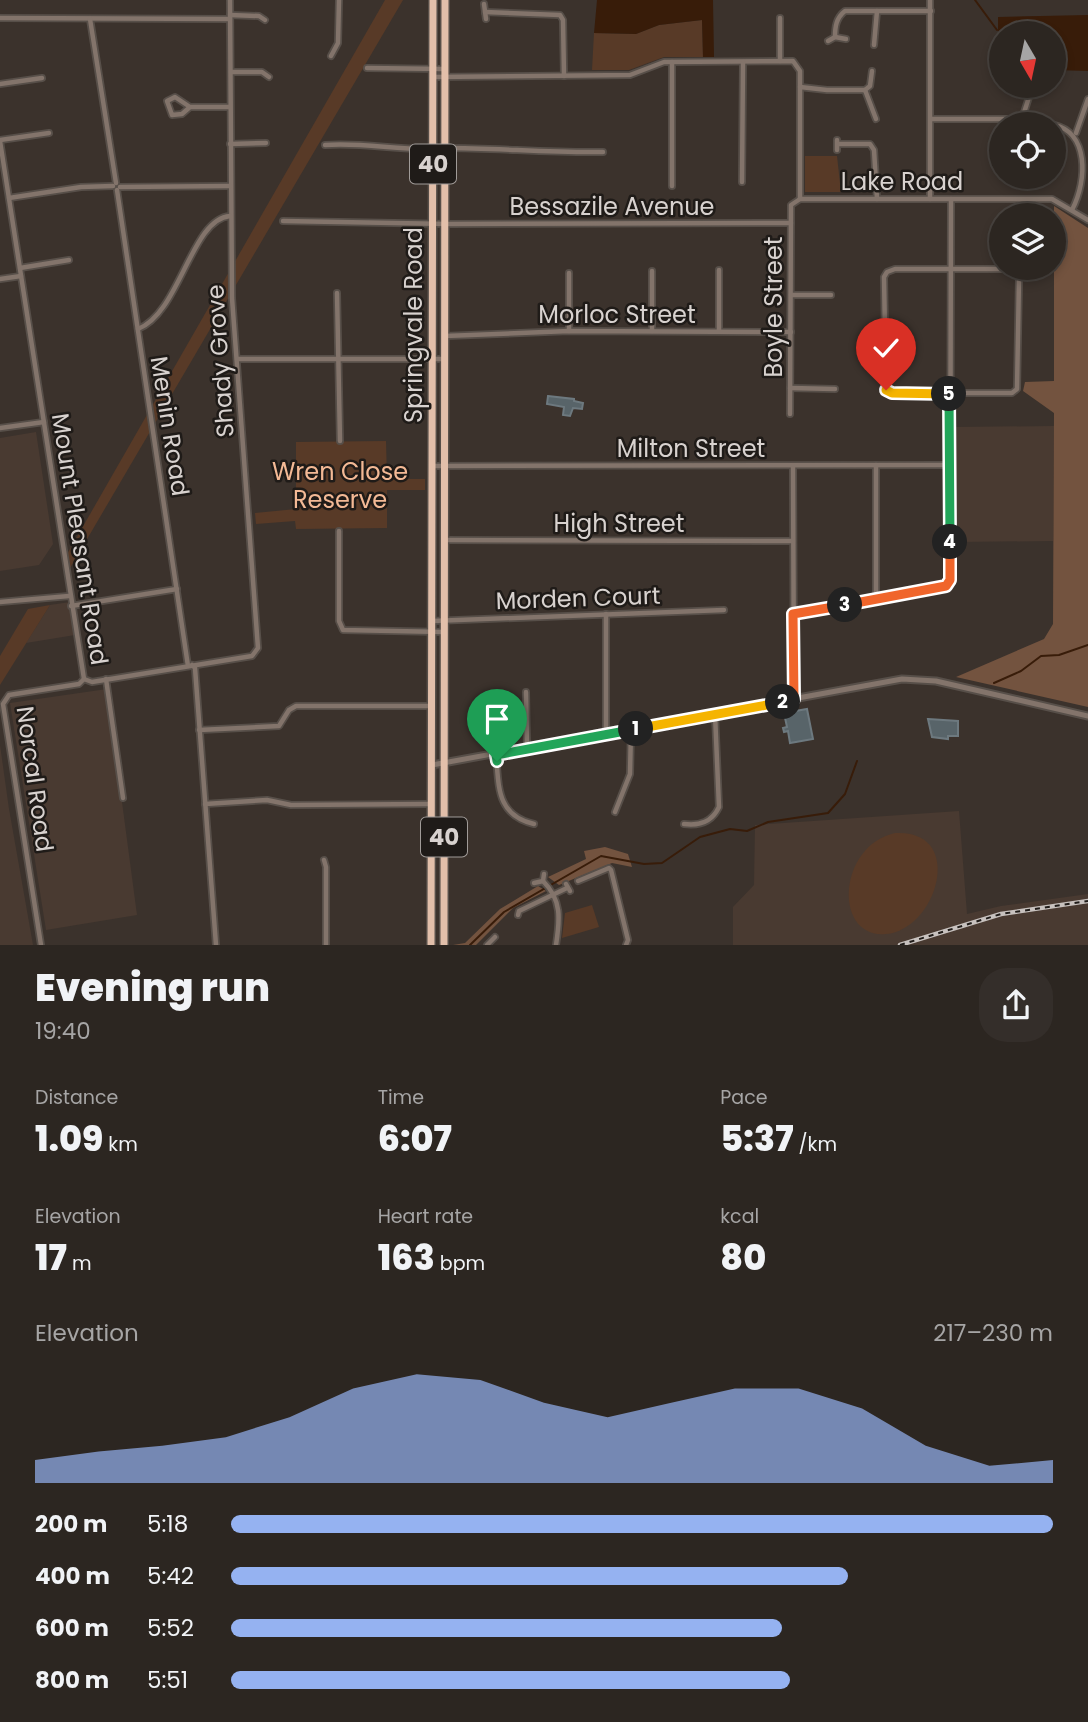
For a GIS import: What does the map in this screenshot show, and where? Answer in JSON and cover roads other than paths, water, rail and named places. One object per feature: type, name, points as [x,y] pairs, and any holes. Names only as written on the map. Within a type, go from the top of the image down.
[{"type":"highway","name":"Springvale Road","points":[[431,945],[433,0]]},
{"type":"highway","name":"Springvale Road","points":[[444,945],[445,0]]},
{"type":"street","name":"Shady Grove","points":[[190,666],[252,656],[258,649],[237,359],[230,216],[230,0]]},
{"type":"street","points":[[331,56],[338,43],[339,0]]},
{"type":"street","points":[[930,0],[930,199]]},
{"type":"street","points":[[484,4],[486,19]]},
{"type":"street","points":[[835,37],[835,25],[845,11],[930,11]]},
{"type":"street","points":[[874,45],[877,11]]},
{"type":"street","points":[[485,12],[560,15],[563,20],[564,76]]},
{"type":"street","points":[[0,18],[259,16],[265,20]]},
{"type":"street","points":[[368,68],[433,73],[630,75],[664,62],[780,61],[780,18]]},
{"type":"street","name":"Menin Road","points":[[90,19],[190,666]]},
{"type":"street","points":[[828,41],[835,37],[846,39]]},
{"type":"street","name":"Boyle Street","points":[[780,61],[793,61],[797,64],[800,87],[797,200],[791,223],[790,414]]},
{"type":"street","points":[[672,62],[672,186]]},
{"type":"street","points":[[742,182],[743,62]]},
{"type":"street","points":[[231,72],[262,72],[269,77]]},
{"type":"street","points":[[800,87],[865,90],[870,86],[872,72]]},
{"type":"street","points":[[0,84],[42,78]]},
{"type":"street","points":[[865,90],[876,119]]},
{"type":"street","points":[[190,107],[182,114],[172,116],[167,101],[175,97],[190,107],[230,107]]},
{"type":"street","points":[[1076,133],[1088,99]]},
{"type":"street","points":[[931,119],[989,121]]},
{"type":"street","points":[[1066,128],[1076,133],[1085,146],[1087,162],[1085,183],[1072,210]]},
{"type":"street","points":[[0,141],[49,133]]},
{"type":"street","name":"Mount Pleasant Road","points":[[0,141],[2,173],[9,198],[84,679],[92,682],[190,666]]},
{"type":"street","points":[[230,144],[266,143]]},
{"type":"street","points":[[838,145],[870,144],[874,149],[877,199]]},
{"type":"street","points":[[326,145],[433,149]]},
{"type":"street","points":[[444,148],[482,148],[545,154],[603,152]]},
{"type":"street","points":[[9,198],[81,187],[230,186]]},
{"type":"street","points":[[793,614],[946,586],[950,580],[951,199]]},
{"type":"street","name":"Lake Road","points":[[797,200],[1052,199],[1088,220]]},
{"type":"street","points":[[138,329],[158,317],[209,225],[230,216]]},
{"type":"street","name":"Bessazile Avenue","points":[[283,220],[444,224],[791,223]]},
{"type":"street","points":[[20,268],[69,260]]},
{"type":"street","points":[[895,269],[1011,269],[1019,278],[1017,389],[1012,393],[950,394],[892,393],[886,390],[884,277],[887,272],[895,269]]},
{"type":"street","points":[[719,270],[719,331]]},
{"type":"street","points":[[652,271],[652,331]]},
{"type":"street","points":[[569,273],[569,331]]},
{"type":"street","points":[[0,279],[21,276]]},
{"type":"street","points":[[337,293],[340,441]]},
{"type":"street","points":[[791,295],[831,295]]},
{"type":"street","name":"Morloc Street","points":[[444,336],[498,336],[569,331],[791,332]]},
{"type":"street","points":[[237,359],[444,359]]},
{"type":"street","points":[[790,388],[835,389]]},
{"type":"street","points":[[0,428],[44,422]]},
{"type":"street","points":[[876,465],[876,599]]},
{"type":"street","name":"Milton Street","points":[[432,466],[950,465]]},
{"type":"street","points":[[793,466],[794,699]]},
{"type":"street","points":[[340,531],[339,621],[343,630],[444,632]]},
{"type":"street","name":"High Street","points":[[444,540],[793,541]]},
{"type":"street","points":[[71,606],[177,589]]},
{"type":"street","points":[[0,602],[69,596]]},
{"type":"street","name":"Morden Court","points":[[432,621],[724,610]]},
{"type":"street","points":[[606,614],[606,734]]},
{"type":"street","points":[[190,666],[195,668],[216,945]]},
{"type":"street","name":"Norcal Road","points":[[41,945],[3,704],[9,695],[79,684],[84,679]]},
{"type":"street","points":[[106,679],[123,798]]},
{"type":"street","points":[[432,765],[444,765],[910,679],[951,684],[1088,716]]},
{"type":"street","points":[[526,692],[527,749]]},
{"type":"street","points":[[200,730],[279,726],[289,710],[296,706],[432,706]]},
{"type":"street","points":[[684,824],[705,822],[715,815],[719,807],[715,714]]},
{"type":"street","points":[[615,812],[630,774],[631,730]]},
{"type":"street","points":[[496,755],[498,785],[505,805],[521,821],[534,824]]},
{"type":"street","points":[[205,804],[267,800],[291,804],[432,804]]},
{"type":"street","points":[[324,860],[326,945]]},
{"type":"street","points":[[578,881],[612,867],[628,940],[626,945]]},
{"type":"street","points":[[544,874],[560,913],[556,945]]},
{"type":"street","points":[[534,883],[546,884]]},
{"type":"street","points":[[518,912],[568,888]]},
{"type":"street","points":[[486,943],[495,937]]},
{"type":"waterway","points":[[975,0],[990,21]]},
{"type":"waterway","points":[[994,683],[1021,671],[1041,656],[1059,655],[1088,645]]},
{"type":"waterway","points":[[470,945],[504,912],[601,856],[644,864],[662,863],[700,837],[730,829],[747,831],[768,822],[828,813],[845,794],[857,761]]},
{"type":"railway","points":[[900,945],[1001,914],[1088,901]]},
{"type":"park label","name":"Wren Close Reserve","points":[[340,485]]}]
